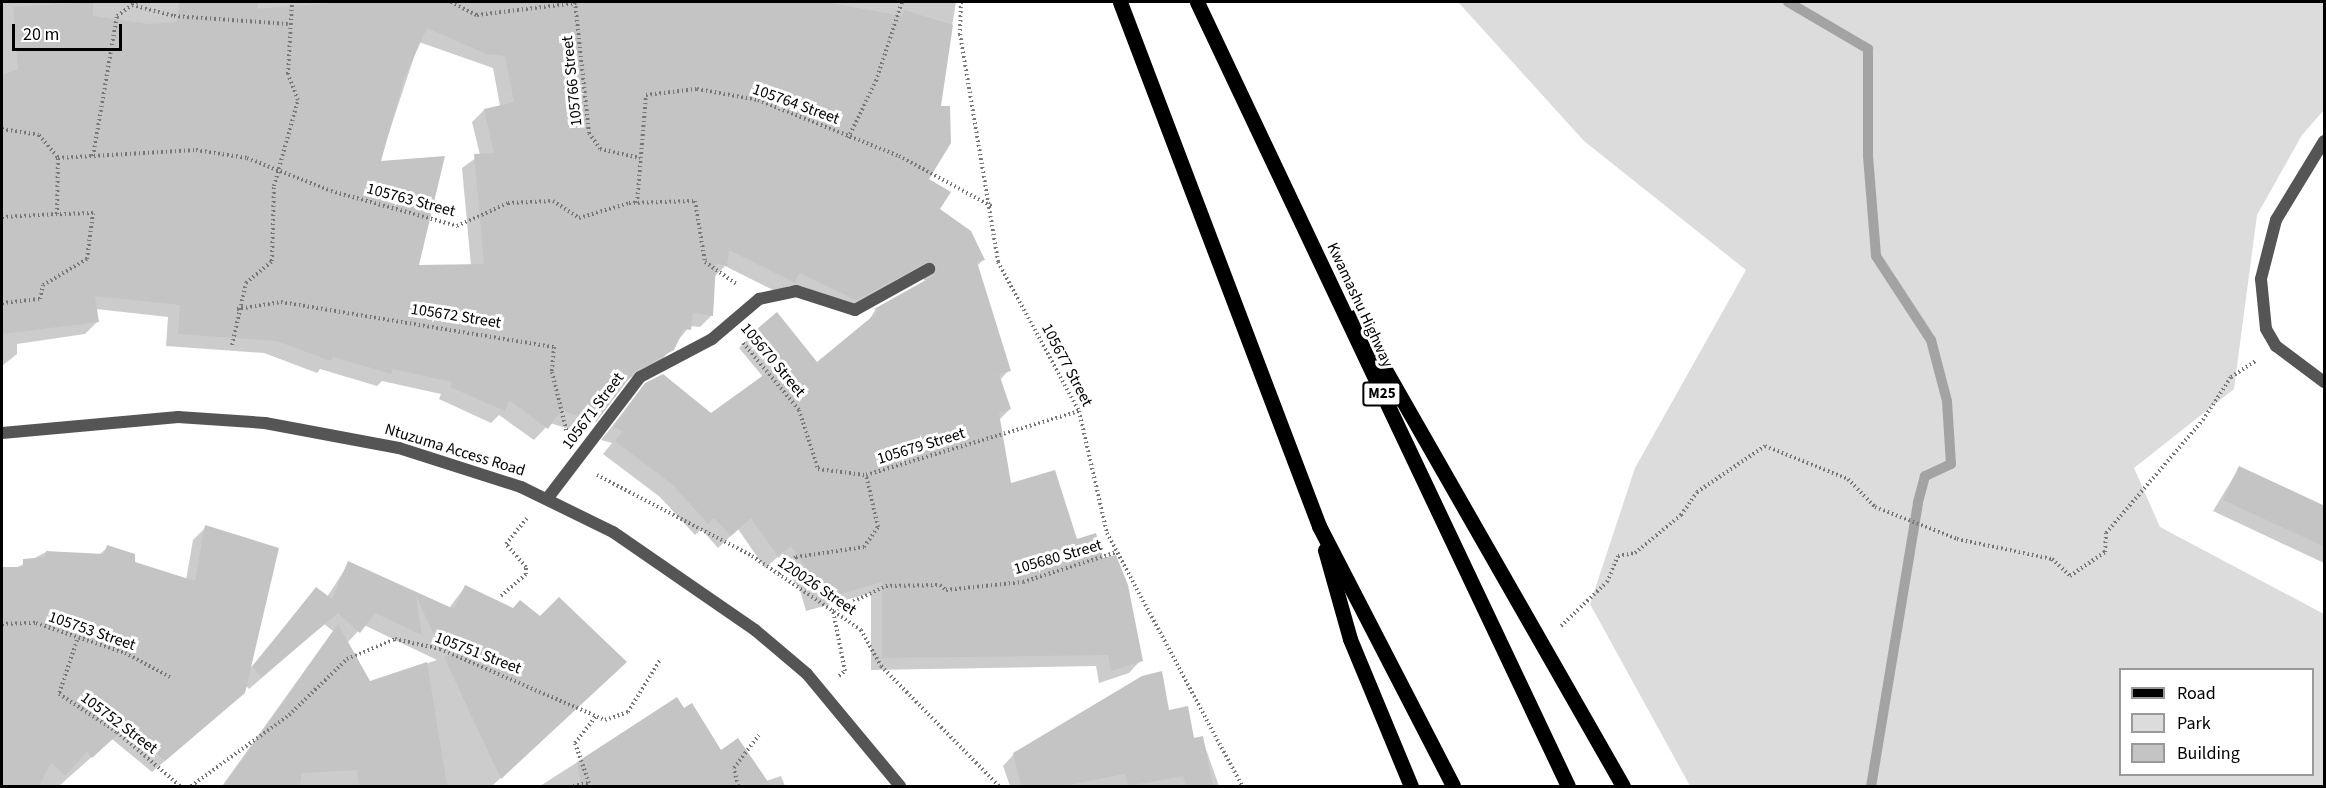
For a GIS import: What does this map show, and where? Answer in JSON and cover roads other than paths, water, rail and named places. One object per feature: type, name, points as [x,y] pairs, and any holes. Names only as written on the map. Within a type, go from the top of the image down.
[{"type":"main road","points":[[1120,2],[1319,526],[1350,639],[1411,786]]},
{"type":"main road","name":"Kwamashu Highway","points":[[1197,2],[1568,786]]},
{"type":"main road","points":[[1311,242],[1623,786]]},
{"type":"main road","points":[[1319,526],[1453,786]]},
{"type":"street","points":[[2325,141],[2283,205],[2264,258],[2262,309],[2271,338],[2325,382]]},
{"type":"street","name":"105671 Street","points":[[547,499],[640,377],[700,347],[759,299],[796,291],[855,310],[929,269]]},
{"type":"street","name":"Ntuzuma Access Road","points":[[2,433],[166,418],[265,423],[399,448],[491,475],[547,499],[613,532],[728,611],[822,691],[900,786]]},
{"type":"waterway","points":[[1788,2],[1868,49],[1868,156],[1876,256],[1931,340],[1947,401],[1951,464],[1925,476],[1918,503],[1871,786]]}]
